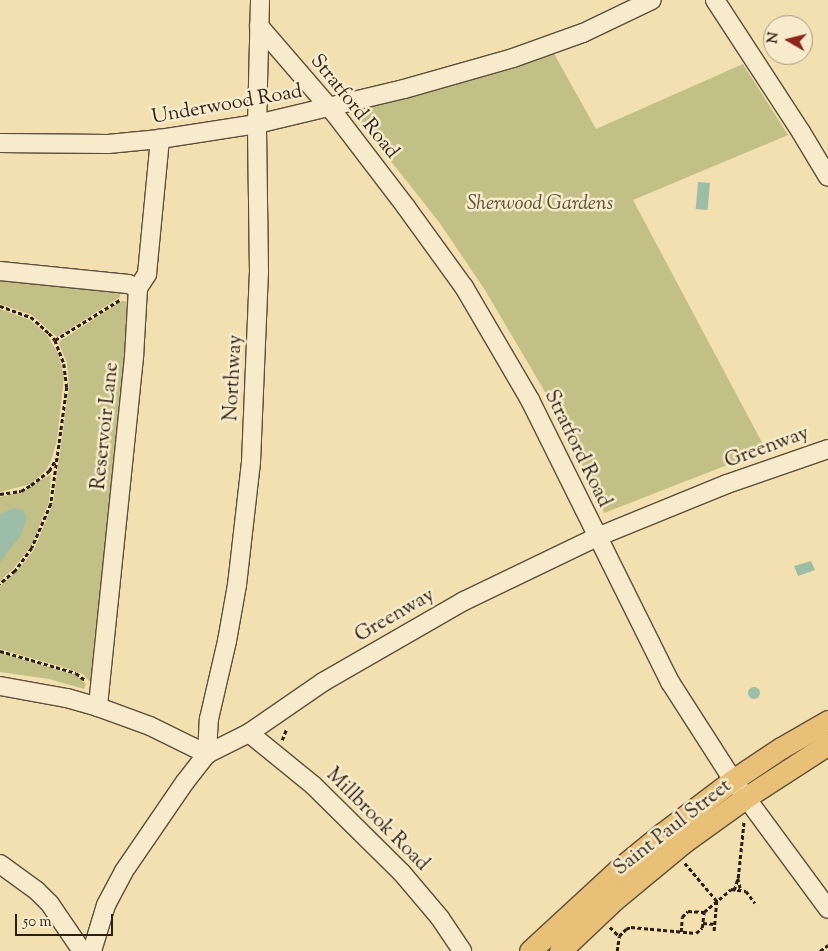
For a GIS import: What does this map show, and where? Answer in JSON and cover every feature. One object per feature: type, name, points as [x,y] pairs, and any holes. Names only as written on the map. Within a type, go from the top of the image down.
[{"type":"main road","name":"Saint Paul Street","points":[[530,951],[619,869],[733,780],[828,720]]},
{"type":"main road","name":"Saint Paul Street","points":[[560,951],[621,894],[684,842],[745,808],[828,744]]},
{"type":"street","name":"Northway","points":[[207,754],[209,719],[227,641],[237,585],[251,462],[259,281],[257,124],[260,0]]},
{"type":"street","name":"Underwood Road","points":[[0,143],[74,145],[160,140],[257,124],[330,108],[444,78],[530,52],[583,33],[652,0]]},
{"type":"street","points":[[715,0],[802,132],[828,177]]},
{"type":"street","name":"Stratford Road","points":[[259,26],[330,108],[406,207],[469,295],[530,400],[670,682],[733,780],[745,808],[828,909]]},
{"type":"street","points":[[0,271],[128,284],[138,288],[147,274],[160,140]]},
{"type":"street","name":"Reservoir Lane","points":[[98,707],[134,357],[138,288]]},
{"type":"street","name":"Greenway","points":[[92,951],[106,905],[124,871],[185,782],[207,754],[249,733],[323,682],[464,601],[597,537],[727,484],[828,448]]},
{"type":"street","points":[[0,686],[61,696],[98,707],[150,726],[207,754]]},
{"type":"street","name":"Millbrook Road","points":[[249,733],[313,785],[402,873],[440,918],[462,951]]},
{"type":"street","points":[[0,864],[50,904],[78,941],[82,951]]},
{"type":"path","points":[[55,340],[116,302]]},
{"type":"path","points":[[0,306],[31,317],[55,340],[66,375],[51,504],[39,534],[25,559],[0,584]]},
{"type":"path","points":[[0,494],[21,490],[31,485],[49,471],[57,458]]},
{"type":"path","points":[[0,651],[76,673],[88,681]]},
{"type":"path","points":[[282,746],[286,730]]},
{"type":"path","points":[[734,890],[738,878],[745,808]]},
{"type":"path","points":[[685,863],[717,901],[714,933]]},
{"type":"path","points":[[738,878],[741,891]]},
{"type":"path","points":[[680,932],[682,917],[688,911],[704,912],[731,889],[746,891],[755,903]]},
{"type":"path","points":[[618,936],[629,927],[696,933],[702,928],[704,912]]},
{"type":"path","points":[[703,922],[715,924]]},
{"type":"path","points":[[610,927],[618,936],[617,951]]},
{"type":"path","points":[[820,951],[828,945]]},
{"type":"green space","name":"Sherwood Gardens","points":[[553,52],[596,129],[743,64],[788,135],[633,200],[766,450],[604,513],[555,409],[485,290],[439,222],[352,112],[496,71]]},
{"type":"green space","points":[[0,276],[121,287],[120,297],[57,337],[32,315],[0,304]]},
{"type":"green space","points":[[122,301],[134,302],[98,681],[89,681],[83,674],[0,649],[0,586],[16,572],[34,550],[53,503],[69,387],[67,363],[59,344],[60,341]]},
{"type":"green space","points":[[0,309],[30,320],[47,335],[58,353],[64,376],[57,440],[51,461],[46,470],[31,484],[0,492]]},
{"type":"green space","points":[[51,474],[49,502],[31,546],[13,569],[0,581],[0,497],[21,492]]},
{"type":"green space","points":[[0,653],[76,675],[86,684],[84,689],[49,679],[0,672]]},
{"type":"shaded area","points":[[698,182],[710,183],[708,210],[696,209]]},
{"type":"shaded area","points":[[14,508],[23,510],[27,518],[21,535],[0,562],[0,514]]},
{"type":"shaded area","points":[[811,561],[815,570],[798,576],[794,566]]},
{"type":"shaded area","points":[[752,687],[756,687],[760,693],[756,699],[752,699],[748,695],[748,691]]}]
